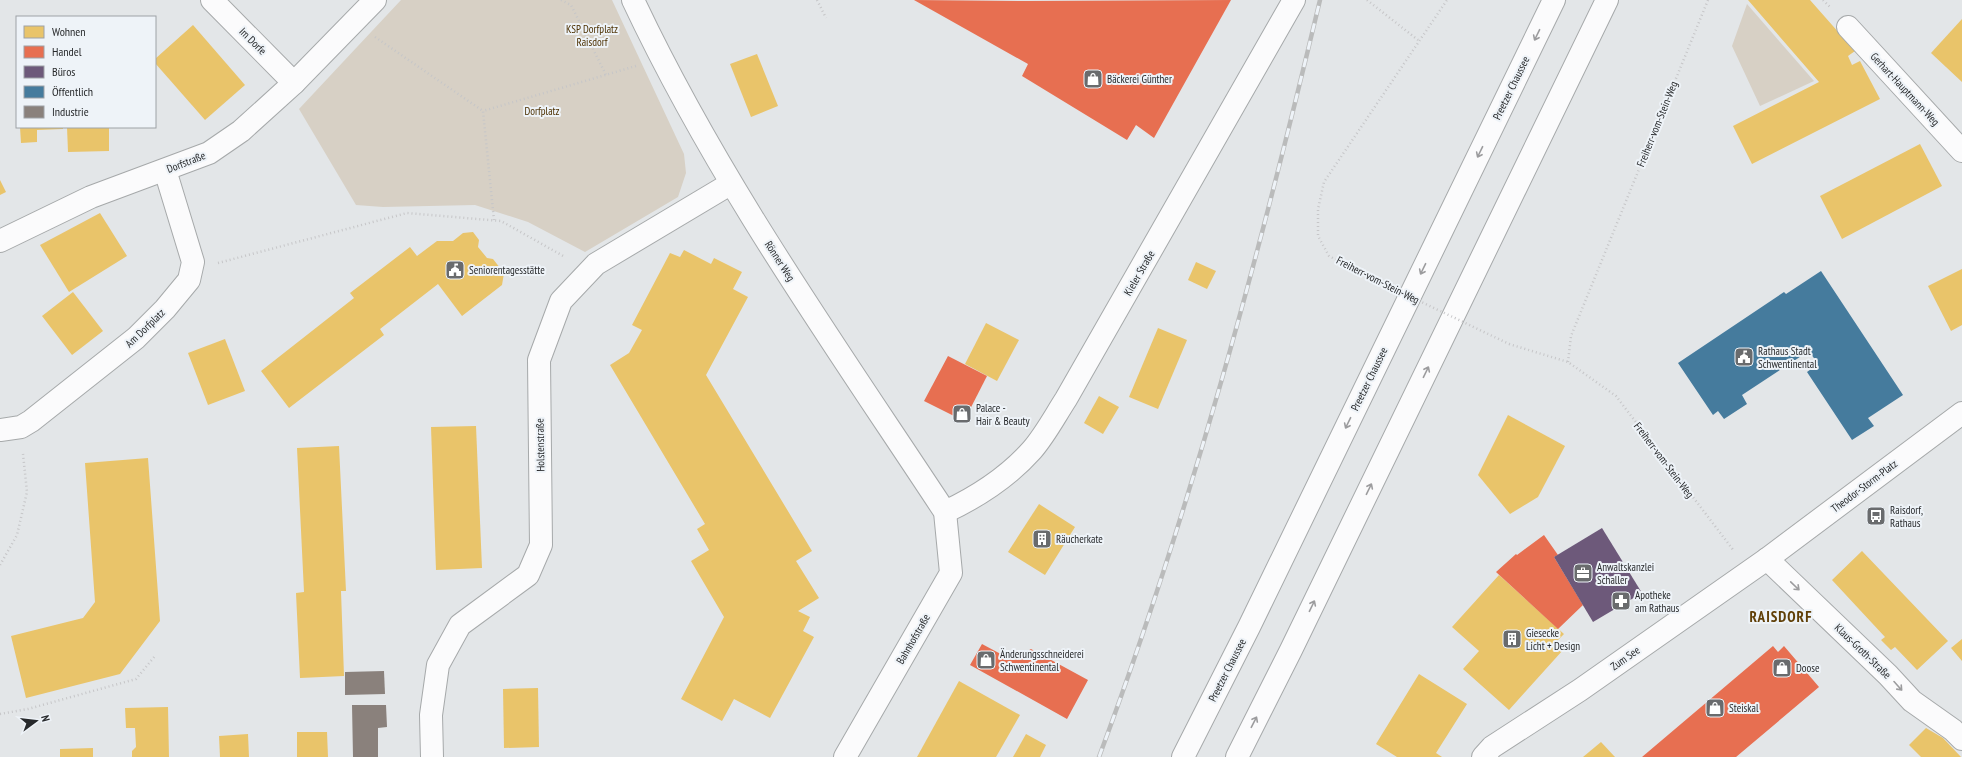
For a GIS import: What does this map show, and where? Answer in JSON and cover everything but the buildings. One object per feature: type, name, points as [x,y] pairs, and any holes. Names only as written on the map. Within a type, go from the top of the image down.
[{"type":"main road","name":"Im Dorfe","points":[[212,0],[294,82]]},
{"type":"main road","name":"Dorfstraße","points":[[0,241],[90,197],[209,153],[241,131],[294,82],[374,0]]},
{"type":"main road","name":"Rönner Weg","points":[[633,0],[662,58],[730,184],[945,512]]},
{"type":"main road","name":"Kieler Straße","points":[[945,512],[969,501],[1010,472],[1033,449],[1066,399],[1294,0]]},
{"type":"main road","name":"Preetzer Chaussee","points":[[1183,757],[1256,612],[1554,0]]},
{"type":"main road","points":[[1237,757],[1608,0]]},
{"type":"main road","name":"Gerhart-Hauptmann-Weg","points":[[1848,27],[1962,151]]},
{"type":"main road","points":[[165,170],[193,262],[192,270]]},
{"type":"main road","name":"Holstenstraße","points":[[432,757],[431,715],[438,665],[460,625],[528,575],[541,545],[539,360],[561,301],[596,264],[730,184]]},
{"type":"main road","name":"Am Dorfplatz","points":[[10,429],[136,338],[165,309],[189,280],[192,270]]},
{"type":"main road","name":"Theodor-Storm-Platz","points":[[1767,559],[1962,413]]},
{"type":"main road","name":"Bahnhofstraße","points":[[845,757],[951,573],[945,512]]},
{"type":"main road","name":"Zum See","points":[[1483,757],[1492,747],[1580,690],[1767,559]]},
{"type":"main road","name":"Klaus-Groth-Straße","points":[[1767,559],[1888,675],[1912,702],[1953,730],[1962,739]]},
{"type":"path","points":[[561,0],[571,6],[606,75]]},
{"type":"path","points":[[817,0],[826,18]]},
{"type":"path","points":[[1367,0],[1418,41]]},
{"type":"path","name":"Freiherr-vom-Stein-Weg","points":[[1446,0],[1324,182],[1318,209],[1318,236],[1329,256],[1361,273],[1509,344],[1568,362],[1616,396],[1749,571]]},
{"type":"path","name":"Freiherr-vom-Stein-Weg","points":[[1568,362],[1572,336],[1708,0]]},
{"type":"path","points":[[353,22],[483,111],[494,220]]},
{"type":"path","points":[[483,111],[662,58]]},
{"type":"path","points":[[192,270],[407,213],[500,220],[590,271]]},
{"type":"path","points":[[0,565],[17,534],[27,492],[10,429]]},
{"type":"path","points":[[0,714],[28,709],[136,679],[155,656]]},
{"type":"green space","name":"Dorfplatz","points":[[401,0],[612,0],[684,154],[686,173],[678,197],[585,252],[528,222],[475,205],[383,207],[356,205],[299,109]]},
{"type":"green space","points":[[1747,4],[1814,81],[1760,106],[1732,46]]},
{"type":"railway","points":[[1099,757],[1164,571],[1221,382],[1273,192],[1320,0]]},
{"type":"place","name":"Bäckerei Günther","points":[[1093,79]]},
{"type":"place","name":"Seniorentagesstätte","points":[[455,270]]},
{"type":"place","name":"Rathaus Stadt Schwentinental","points":[[1744,357]]},
{"type":"place","name":"Palace - Hair & Beauty","points":[[962,414]]},
{"type":"place","name":"Raisdorf, Rathaus","points":[[1876,516]]},
{"type":"place","name":"Räucherkate","points":[[1042,539]]},
{"type":"place","name":"Anwaltskanzlei Schaller","points":[[1583,573]]},
{"type":"place","name":"Apotheke am Rathaus","points":[[1621,601]]},
{"type":"place","name":"Giesecke Licht + Design","points":[[1512,639]]},
{"type":"place","name":"Änderungsschneiderei Schwentinental","points":[[986,660]]},
{"type":"place","name":"Doose","points":[[1782,668]]},
{"type":"place","name":"Steiskal","points":[[1715,708]]},
{"type":"district","name":"RAISDORF","points":[[1781,617]]},
{"type":"park label","name":"KSP Dorfplatz Raisdorf","points":[[592,35]]}]
